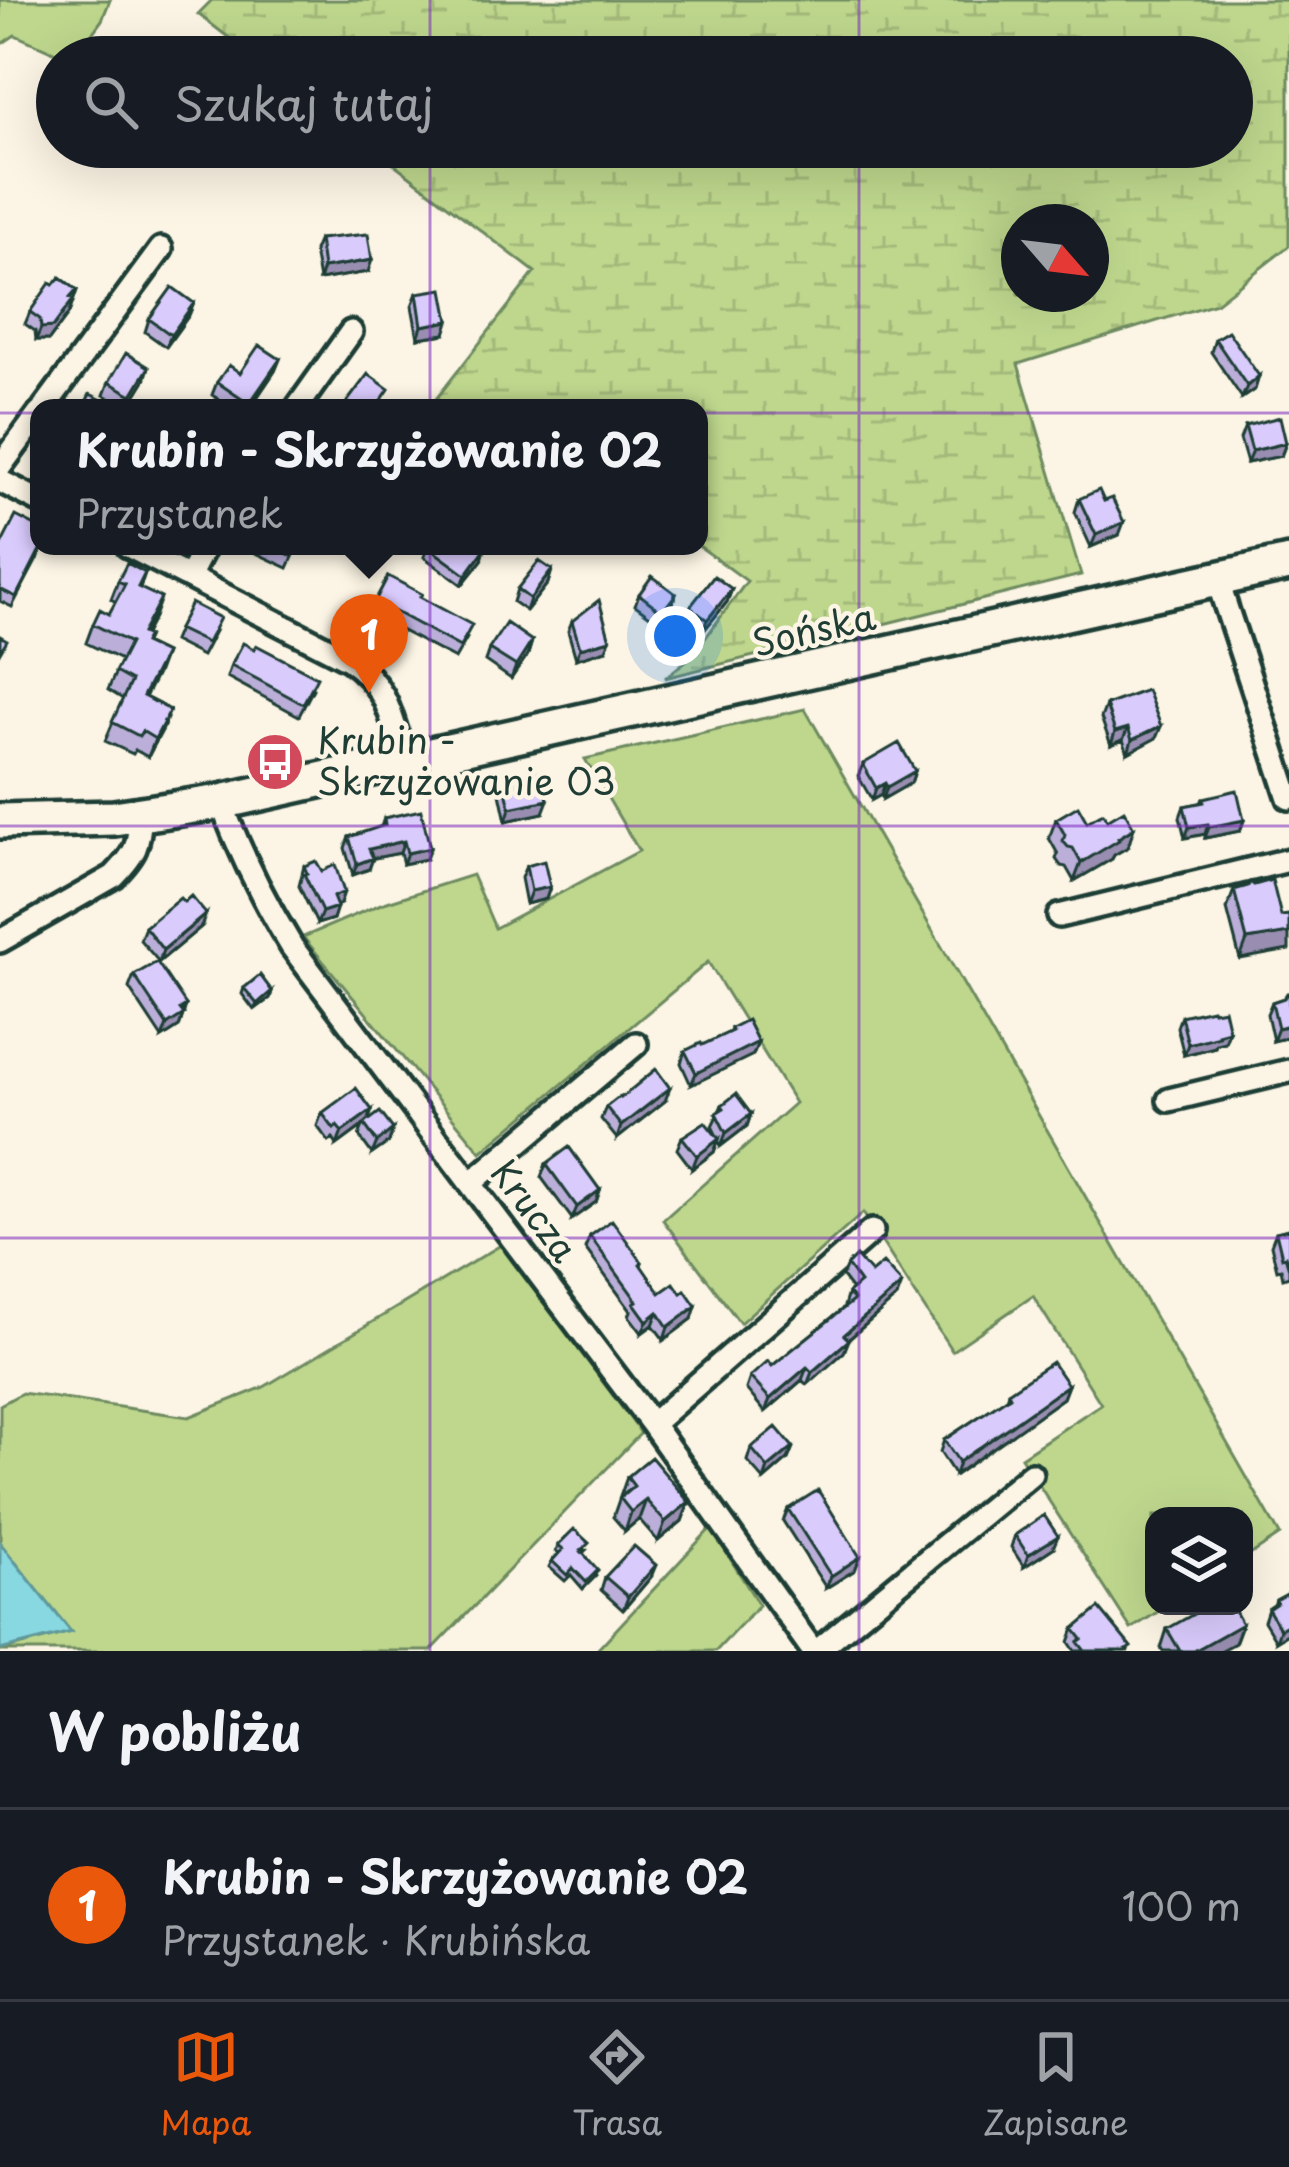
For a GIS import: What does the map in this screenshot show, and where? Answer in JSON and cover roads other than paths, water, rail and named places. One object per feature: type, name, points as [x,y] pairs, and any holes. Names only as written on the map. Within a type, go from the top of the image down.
[{"type":"street","points":[[50,399],[161,250]]},
{"type":"street","points":[[303,399],[351,332]]},
{"type":"street","points":[[0,467],[30,426]]},
{"type":"street","points":[[0,481],[30,496]]},
{"type":"street","points":[[146,555],[366,671],[384,698],[405,761]]},
{"type":"street","points":[[189,577],[200,555]]},
{"type":"street","name":"Sońska","points":[[0,821],[114,818],[221,802],[1289,563]]},
{"type":"street","points":[[1217,579],[1289,798]]},
{"type":"street","name":"Krucza","points":[[221,802],[266,904],[292,947],[652,1424],[815,1651]]},
{"type":"street","points":[[0,941],[114,876],[139,844],[141,813]]},
{"type":"street","points":[[1059,916],[1289,860]]},
{"type":"street","points":[[471,1183],[636,1044]]},
{"type":"street","points":[[1169,1100],[1289,1071]]},
{"type":"street","points":[[652,1424],[872,1231]]},
{"type":"street","points":[[815,1651],[1030,1474]]},
{"type":"water","points":[[0,1543],[71,1632],[0,1650]]},
{"type":"place","name":"Krubin - Skrzyżowanie 02","points":[[369,693]]},
{"type":"place","name":"Krubin - Skrzyżowanie 03","points":[[275,762]]}]
